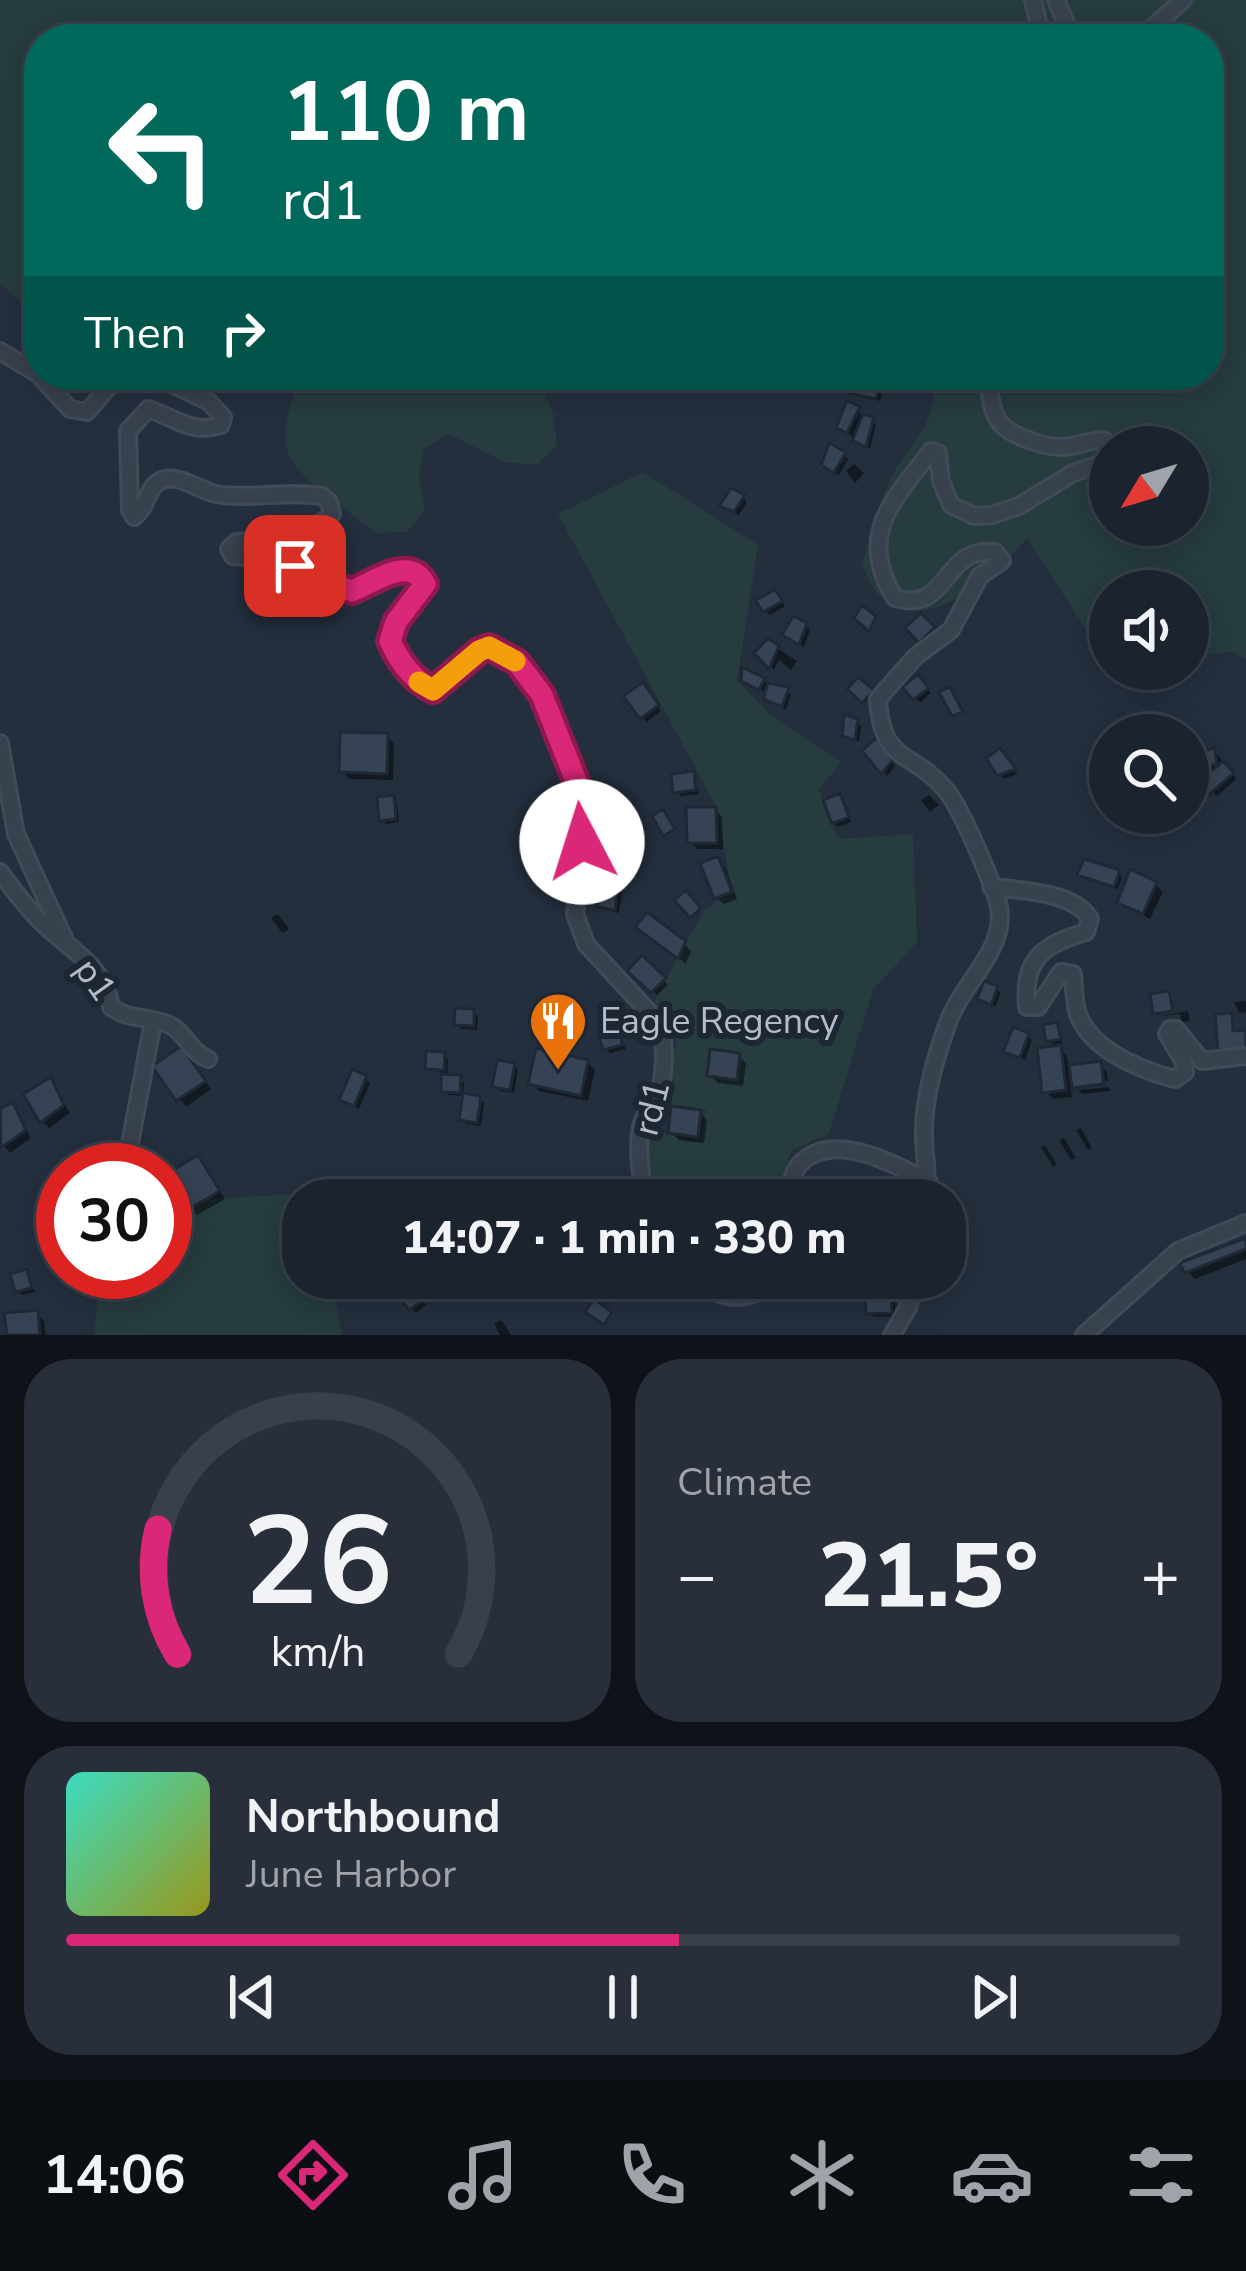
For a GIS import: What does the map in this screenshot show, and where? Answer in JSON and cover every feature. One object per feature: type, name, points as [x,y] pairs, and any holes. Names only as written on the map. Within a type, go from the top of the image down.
[{"type":"street","points":[[1157,24],[1183,0]]},
{"type":"street","points":[[53,390],[70,409],[87,412],[106,390]]},
{"type":"street","name":"rd1","points":[[184,390],[209,402],[224,417],[221,425],[189,427],[148,409],[137,418],[128,431],[134,517],[142,512],[152,488],[173,478],[222,495],[322,496],[332,514],[325,521],[299,535],[236,542],[229,549],[233,556],[285,560],[314,579],[352,591],[404,569],[414,570],[425,584],[396,622],[390,641],[421,684],[433,690],[489,647],[517,662],[542,695],[586,806],[575,914],[586,944],[659,1024],[663,1037],[665,1054],[656,1104],[642,1120],[641,1179]]},
{"type":"street","points":[[990,390],[1002,425],[1032,441],[1061,448],[1089,441]]},
{"type":"street","points":[[928,1179],[923,1138],[926,1100],[950,1015],[999,937],[998,899],[948,791],[904,760],[886,740],[879,724],[878,699],[915,657],[951,630],[980,576],[1002,561],[995,552],[984,550],[958,562],[928,599],[913,603],[895,598],[882,577],[878,534],[886,512],[931,451],[938,453],[941,481],[951,506],[974,516],[1019,506],[1089,468]]},
{"type":"street","points":[[0,743],[16,833],[66,942]]},
{"type":"street","name":"p1","points":[[0,872],[51,932],[103,980],[112,1007],[122,1016],[170,1025],[208,1059]]},
{"type":"street","points":[[991,887],[1071,902],[1090,919],[1086,932],[1052,942],[1037,955],[1025,992],[1027,1006],[1037,1007],[1061,972],[1072,974],[1077,1012],[1092,1039],[1150,1072],[1175,1079],[1184,1072],[1183,1060],[1167,1034],[1176,1029],[1202,1061],[1246,1057]]},
{"type":"street","points":[[130,1143],[153,1022]]},
{"type":"street","points":[[794,1179],[800,1164],[816,1154],[855,1150],[922,1179]]},
{"type":"street","points":[[1084,1335],[1178,1251],[1246,1223]]},
{"type":"street","points":[[892,1335],[910,1299]]},
{"type":"green space","points":[[0,0],[1246,0],[1246,660],[1232,651],[1209,655],[1209,570],[1089,570],[1089,635],[1027,538],[977,585],[935,608],[913,611],[893,605],[873,587],[862,564],[890,480],[928,419],[933,390],[1224,390],[1224,24],[24,24],[24,304],[0,284]]},
{"type":"green space","points":[[296,390],[544,390],[557,445],[536,465],[505,462],[449,434],[423,449],[419,478],[425,509],[407,532],[377,533],[301,473],[287,450],[286,422]]},
{"type":"green space","points":[[643,472],[758,545],[737,681],[770,714],[841,762],[819,789],[838,839],[913,834],[917,942],[873,990],[829,1133],[791,1151],[782,1179],[652,1179],[649,1126],[700,1142],[706,1110],[656,1104],[677,1043],[653,1003],[704,910],[732,891],[716,806],[558,514]]},
{"type":"green space","points":[[282,1195],[282,1299],[336,1299],[342,1335],[94,1335],[98,1299],[192,1299],[192,1200]]},
{"type":"building","points":[[850,390],[878,390],[876,399]]},
{"type":"building","points":[[847,400],[860,407],[847,433],[836,428]]},
{"type":"building","points":[[863,414],[874,417],[866,447],[852,441]]},
{"type":"building","points":[[829,443],[846,452],[834,473],[821,465]]},
{"type":"building","points":[[731,488],[745,495],[734,512],[719,506]]},
{"type":"building","points":[[775,590],[783,601],[763,612],[755,600]]},
{"type":"building","points":[[862,605],[876,616],[869,632],[854,618]]},
{"type":"building","points":[[921,613],[935,627],[919,643],[905,628]]},
{"type":"building","points":[[793,616],[807,623],[799,645],[782,635]]},
{"type":"building","points":[[768,638],[779,646],[769,669],[754,653]]},
{"type":"building","points":[[742,667],[765,678],[759,690],[741,681]]},
{"type":"building","points":[[918,674],[929,688],[913,700],[902,687]]},
{"type":"building","points":[[858,677],[874,690],[862,703],[847,689]]},
{"type":"building","points":[[643,682],[659,705],[640,719],[623,696]]},
{"type":"building","points":[[768,683],[789,687],[782,707],[763,699]]},
{"type":"building","points":[[950,687],[963,712],[952,716],[939,692]]},
{"type":"building","points":[[844,714],[858,719],[855,740],[842,736]]},
{"type":"building","points":[[340,732],[388,733],[387,774],[339,772]]},
{"type":"building","points":[[876,738],[893,760],[881,774],[862,751]]},
{"type":"building","points":[[1000,748],[1016,769],[997,776],[986,758]]},
{"type":"building","points":[[1215,748],[1217,764],[1209,766],[1209,750]]},
{"type":"building","points":[[1223,761],[1234,773],[1210,794],[1209,774]]},
{"type":"building","points":[[694,771],[696,790],[673,793],[671,774]]},
{"type":"building","points":[[840,793],[849,817],[832,824],[823,800]]},
{"type":"building","points":[[394,795],[396,819],[379,821],[377,797]]},
{"type":"building","points":[[686,807],[716,807],[717,843],[687,843]]},
{"type":"building","points":[[663,809],[675,829],[663,836],[652,816]]},
{"type":"building","points":[[718,856],[732,892],[714,899],[700,863]]},
{"type":"building","points":[[1084,859],[1120,870],[1114,887],[1077,875]]},
{"type":"building","points":[[1130,869],[1157,882],[1143,914],[1117,903]]},
{"type":"building","points":[[601,880],[619,883],[615,910],[597,907]]},
{"type":"building","points":[[686,890],[701,908],[690,918],[674,900]]},
{"type":"building","points":[[647,912],[686,941],[678,959],[635,927]]},
{"type":"building","points":[[642,955],[666,978],[651,993],[627,971]]},
{"type":"building","points":[[984,981],[998,986],[991,1005],[977,999]]},
{"type":"building","points":[[1169,991],[1173,1011],[1153,1014],[1150,994]]},
{"type":"building","points":[[455,1008],[474,1009],[474,1026],[454,1025]]},
{"type":"building","points":[[1232,1013],[1233,1031],[1246,1030],[1246,1049],[1218,1052],[1215,1014]]},
{"type":"building","points":[[1057,1022],[1061,1039],[1046,1042],[1043,1025]]},
{"type":"building","points":[[618,1027],[623,1045],[603,1050],[598,1033]]},
{"type":"building","points":[[1013,1027],[1029,1033],[1020,1058],[1003,1052]]},
{"type":"building","points":[[1061,1045],[1066,1090],[1042,1093],[1037,1048]]},
{"type":"building","points":[[181,1046],[206,1081],[176,1101],[152,1066]]},
{"type":"building","name":"Eagle Regency","points":[[536,1048],[588,1060],[581,1096],[528,1084]]},
{"type":"building","points":[[710,1049],[740,1053],[737,1080],[707,1076]]},
{"type":"building","points":[[426,1051],[445,1052],[444,1070],[425,1069]]},
{"type":"building","points":[[497,1060],[515,1063],[510,1090],[492,1087]]},
{"type":"building","points":[[1101,1061],[1104,1084],[1072,1088],[1069,1065]]},
{"type":"building","points":[[352,1069],[367,1076],[354,1106],[339,1100]]},
{"type":"building","points":[[441,1074],[461,1075],[460,1093],[441,1092]]},
{"type":"building","points":[[51,1077],[64,1105],[40,1123],[23,1094]]},
{"type":"building","points":[[463,1093],[481,1096],[477,1123],[459,1120]]},
{"type":"building","points":[[13,1102],[26,1130],[1,1148],[0,1109]]},
{"type":"building","points":[[671,1106],[701,1110],[698,1137],[668,1133]]},
{"type":"building","points":[[198,1155],[220,1191],[192,1207],[192,1159]]},
{"type":"building","points":[[1246,1238],[1246,1249],[1185,1273],[1179,1263]]},
{"type":"building","points":[[27,1269],[32,1288],[15,1292],[10,1274]]},
{"type":"building","points":[[401,1299],[423,1299],[424,1300],[409,1310]]},
{"type":"building","points":[[594,1299],[612,1312],[604,1325],[585,1312]]},
{"type":"building","points":[[865,1299],[891,1299],[892,1313],[866,1314]]},
{"type":"building","points":[[38,1310],[40,1335],[7,1335],[4,1313]]},
{"type":"slow traffic","points":[[419,682],[433,690],[489,647],[515,661]]},
{"type":"place","name":"Eagle Regency","points":[[558,1072]]},
{"type":"route","points":[[295,566],[333,588],[352,591],[404,569],[422,577],[425,584],[396,622],[390,641],[421,684],[433,690],[489,647],[517,662],[542,695],[586,806],[582,842]]}]
